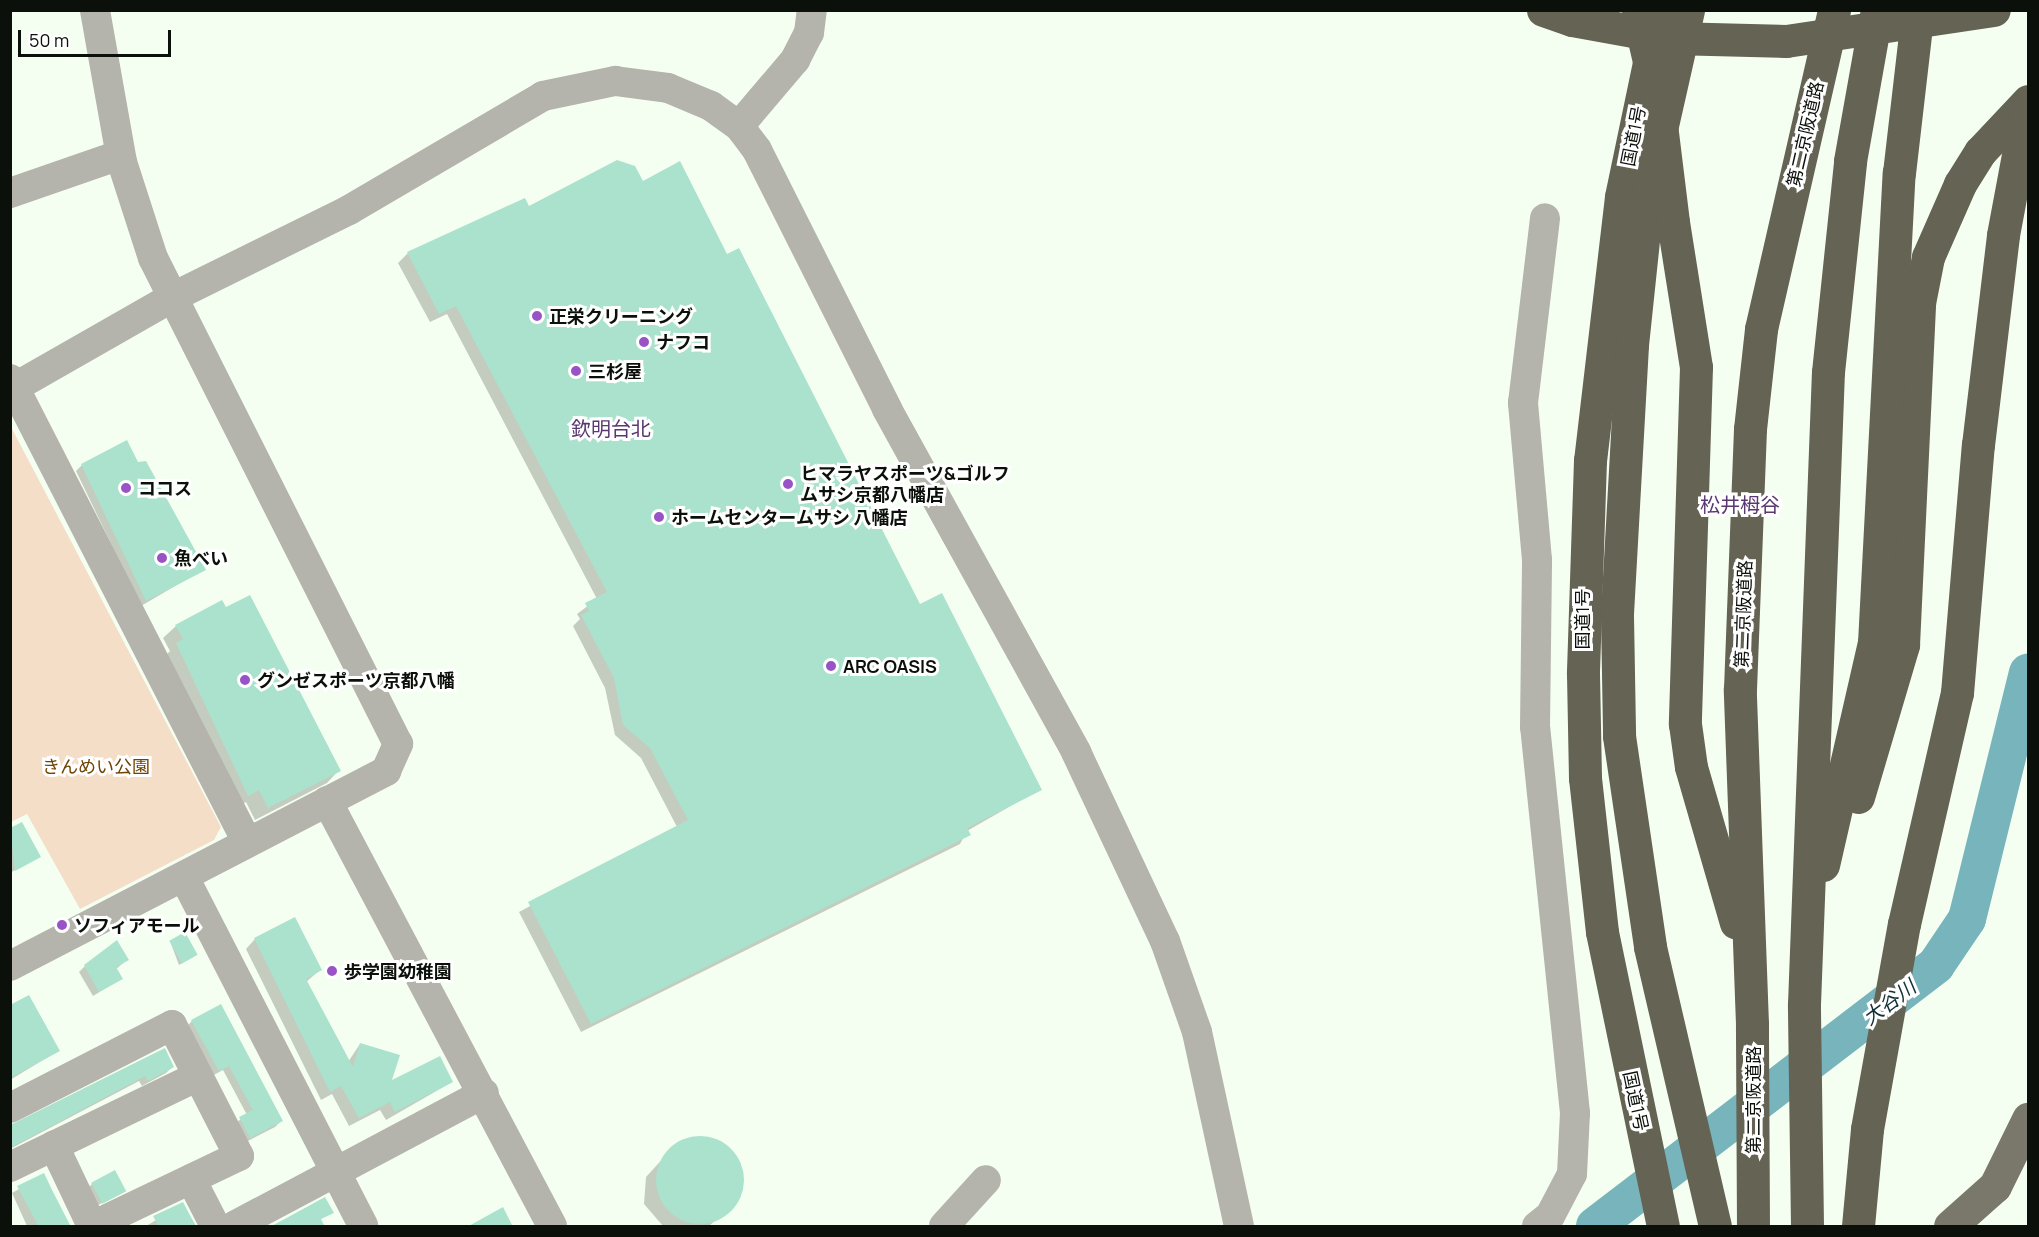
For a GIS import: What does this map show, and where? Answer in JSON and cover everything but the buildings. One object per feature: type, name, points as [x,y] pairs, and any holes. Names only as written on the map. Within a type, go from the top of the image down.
[{"type":"highway","points":[[1637,10],[1658,100],[1673,222],[1696,367],[1685,724],[1691,767],[1751,989]]},
{"type":"highway","name":"国道1号","points":[[1660,10],[1621,196],[1582,562],[1585,777],[1602,932],[1662,1220]]},
{"type":"highway","points":[[1688,10],[1649,183],[1632,345],[1617,616],[1619,736],[1634,860],[1684,1077],[1715,1227]]},
{"type":"highway","name":"第二京阪道路","points":[[1753,1227],[1752,1024],[1740,689],[1750,429],[1761,329],[1834,10]]},
{"type":"highway","points":[[1809,1227],[1804,1004],[1828,372],[1850,161],[1877,10]]},
{"type":"highway","points":[[1808,902],[1823,865],[1874,643],[1899,173],[1918,10]]},
{"type":"highway","points":[[1557,15],[1671,38],[1786,41],[1994,10]]},
{"type":"highway","points":[[1806,950],[1820,924],[1898,673],[1906,617],[1918,303],[1942,221],[1980,152],[2028,101]]},
{"type":"highway","points":[[1858,1227],[1876,1075],[1905,924],[1957,693],[1978,445],[2003,235],[2028,101]]},
{"type":"main road","points":[[1950,1227],[1995,1186],[2028,1119]]},
{"type":"street","points":[[10,966],[386,771],[395,760],[398,744],[387,713],[171,298],[120,155],[107,54],[95,10]]},
{"type":"street","points":[[739,126],[795,60],[809,33],[812,10]]},
{"type":"street","points":[[247,842],[12,386],[171,298],[349,210],[562,89],[615,81],[659,86],[711,106],[739,126],[757,150],[887,409],[1076,752],[1165,941],[1197,1032],[1239,1227]]},
{"type":"street","points":[[10,192],[120,155]]},
{"type":"street","points":[[1537,1227],[1550,1216],[1572,1174],[1575,1113],[1535,727],[1537,560],[1523,403],[1545,218]]},
{"type":"street","points":[[327,801],[484,1093],[552,1227]]},
{"type":"street","points":[[183,877],[363,1227]]},
{"type":"street","points":[[10,1108],[172,1024],[239,1156],[92,1226],[54,1146]]},
{"type":"street","points":[[10,1167],[198,1076]]},
{"type":"street","points":[[234,1227],[484,1093]]},
{"type":"street","points":[[190,1179],[215,1227]]},
{"type":"street","points":[[944,1227],[986,1180]]},
{"type":"green space","name":"きんめい公園","points":[[10,425],[221,827],[214,840],[80,909],[27,814],[11,822]]},
{"type":"waterway","name":"大谷川","points":[[1595,1226],[1936,965],[1967,919],[2028,672]]},
{"type":"place","name":"正栄クリーニング","points":[[537,316]]},
{"type":"place","name":"ナフコ","points":[[644,342]]},
{"type":"place","name":"三杉屋","points":[[576,371]]},
{"type":"place","name":"ヒマラヤスポーツ&ゴルフ ムサシ京都八幡店","points":[[788,484]]},
{"type":"place","name":"ココス","points":[[126,488]]},
{"type":"place","name":"ホームセンタームサシ 八幡店","points":[[659,517]]},
{"type":"place","name":"魚べい","points":[[162,558]]},
{"type":"place","name":"ARC OASIS","points":[[831,666]]},
{"type":"place","name":"グンゼスポーツ京都八幡","points":[[245,680]]},
{"type":"place","name":"ソフィアモール","points":[[62,925]]},
{"type":"place","name":"歩学園幼稚園","points":[[332,971]]},
{"type":"district","name":"欽明台北","points":[[611,428]]},
{"type":"district","name":"松井栂谷","points":[[1740,504]]}]
